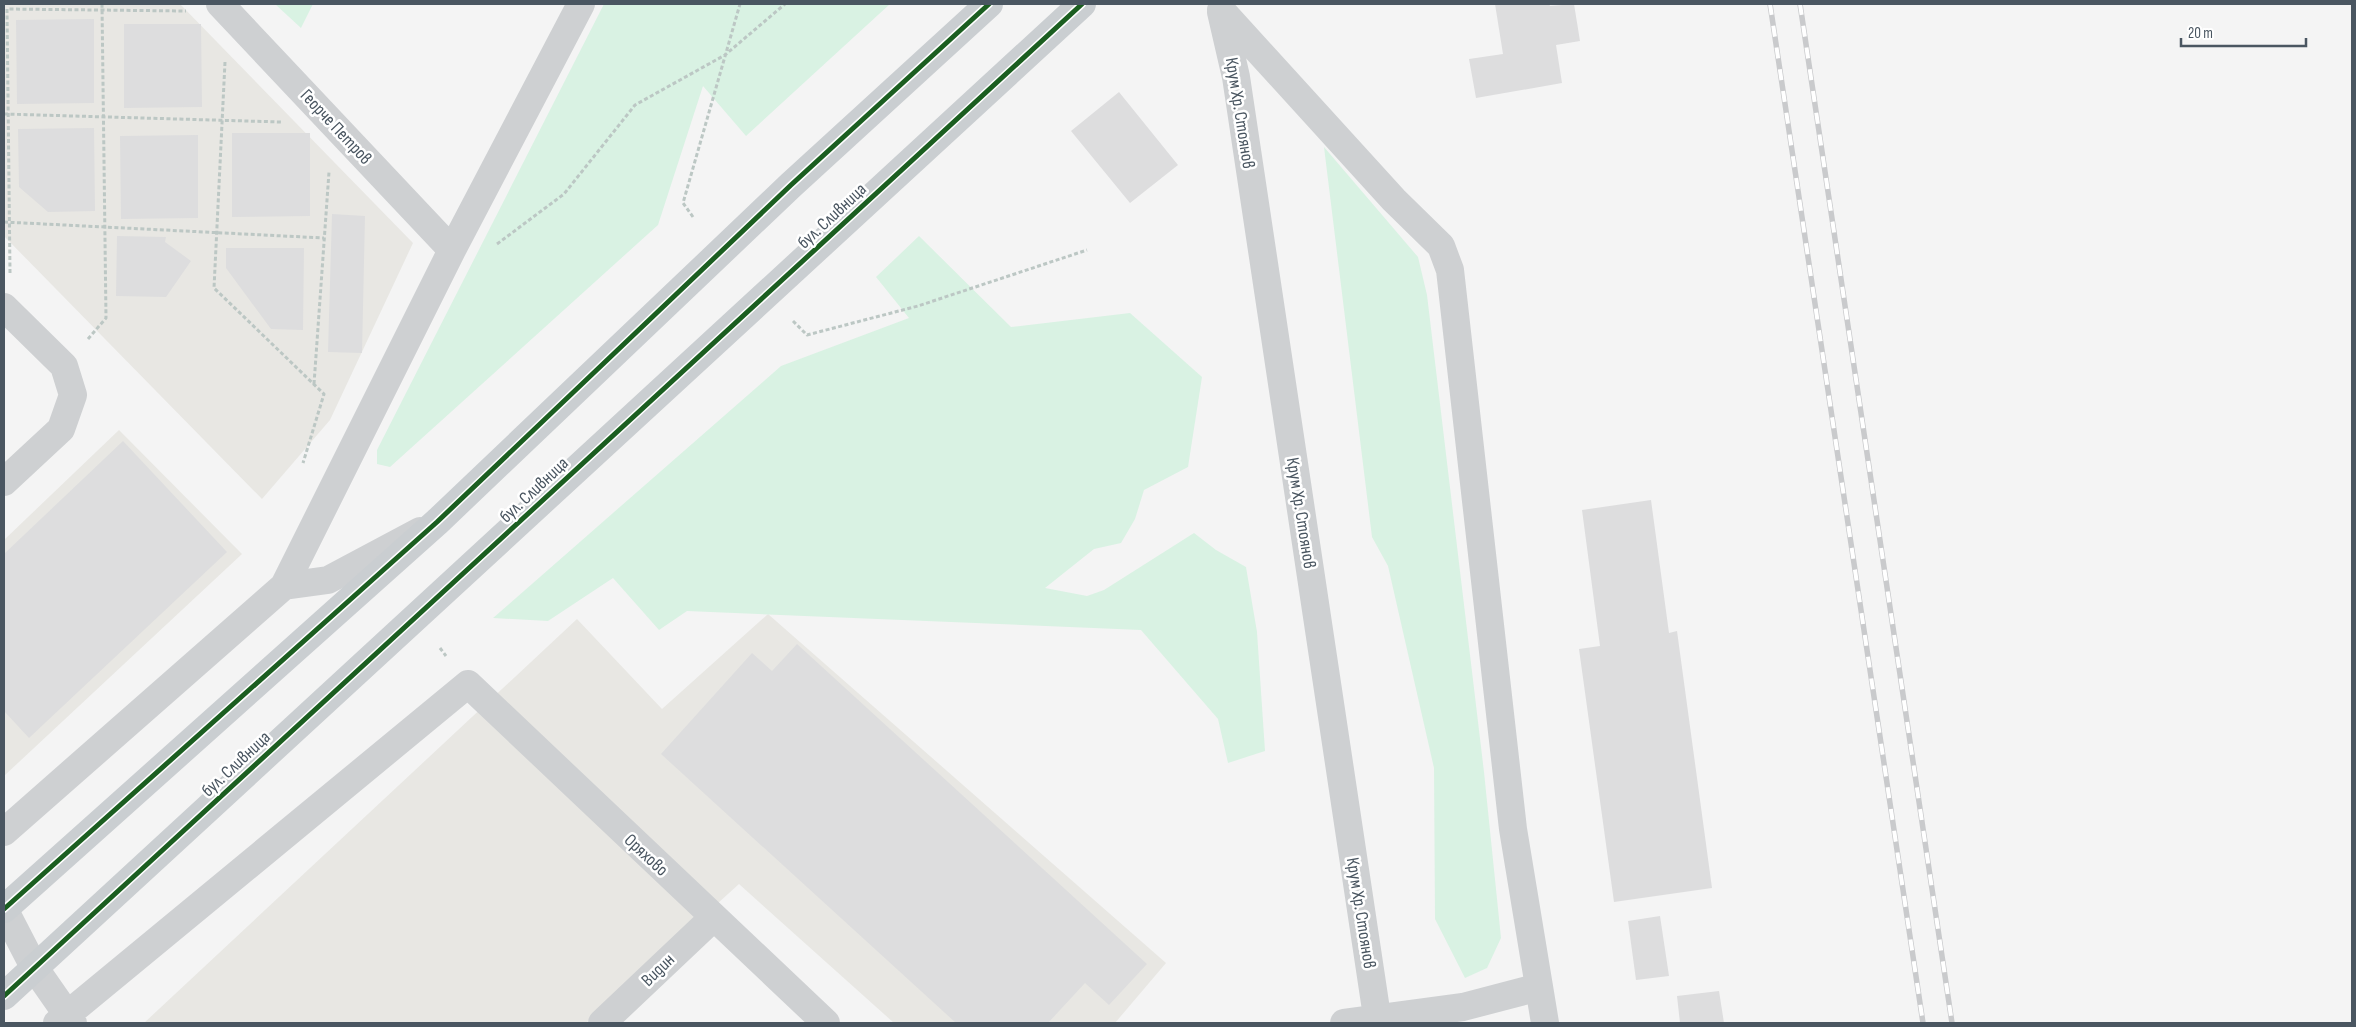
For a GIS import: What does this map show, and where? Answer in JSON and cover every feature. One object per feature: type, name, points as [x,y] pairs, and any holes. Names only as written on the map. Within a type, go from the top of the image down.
[{"type":"main road","points":[[4,909],[437,522],[792,185],[989,4]]},
{"type":"main road","name":"бул. Сливница","points":[[4,996],[1082,4]]},
{"type":"street","points":[[4,832],[284,586],[452,250],[580,4]]},
{"type":"street","points":[[1220,7],[1394,200],[1441,246],[1450,270],[1513,829],[1545,1023]]},
{"type":"street","name":"Крум Хр. Стоянов","points":[[1220,7],[1236,77],[1378,1021]]},
{"type":"street","name":"Георче Петров","points":[[223,8],[452,250]]},
{"type":"street","points":[[4,482],[61,429],[73,395],[64,366],[7,311]]},
{"type":"street","points":[[284,586],[328,580],[437,522]]},
{"type":"street","name":"Оряхово","points":[[65,1021],[468,684],[826,1023]]},
{"type":"street","points":[[4,909],[65,1021]]},
{"type":"street","name":"Видин","points":[[602,1023],[714,917]]},
{"type":"street","points":[[1344,1023],[1378,1021],[1463,1007],[1539,987]]},
{"type":"path","points":[[64,366],[106,318],[102,4]]},
{"type":"path","points":[[693,217],[683,203],[740,4]]},
{"type":"path","points":[[452,250],[470,265],[564,194],[635,105],[725,55],[785,4]]},
{"type":"path","points":[[7,311],[9,222],[7,9],[223,8],[222,120],[214,288],[324,394],[302,466]]},
{"type":"path","points":[[4,114],[333,123],[314,384]]},
{"type":"path","points":[[4,222],[324,238]]},
{"type":"path","points":[[793,321],[807,335],[918,306],[1087,250]]},
{"type":"shaded area","points":[[4,4],[180,4],[413,243],[330,420],[262,499],[4,236]]},
{"type":"shaded area","points":[[119,430],[242,554],[4,776],[4,540]]},
{"type":"shaded area","points":[[768,614],[1166,963],[1115,1023],[894,1023],[739,884],[586,1023],[144,1023],[577,619],[662,709]]},
{"type":"green space","points":[[275,4],[313,4],[301,28]]},
{"type":"green space","points":[[604,4],[890,4],[746,136],[703,86],[658,225],[390,467],[377,464],[377,450]]},
{"type":"green space","points":[[1324,147],[1418,257],[1427,295],[1484,772],[1501,938],[1487,968],[1465,978],[1435,919],[1434,768],[1388,566],[1372,537]]},
{"type":"green space","points":[[919,236],[1011,327],[1130,313],[1202,377],[1188,467],[1144,490],[1135,519],[1121,543],[1094,549],[1045,588],[1087,596],[1104,590],[1194,533],[1216,550],[1246,567],[1257,632],[1265,751],[1228,763],[1218,719],[1141,630],[687,611],[659,630],[613,578],[548,621],[493,618],[781,366],[909,318],[876,277]]},
{"type":"building","points":[[1495,4],[1549,4],[1550,6],[1574,4],[1580,41],[1556,45],[1562,83],[1476,98],[1469,59],[1503,54]]},
{"type":"building","points":[[94,19],[94,103],[17,104],[16,20]]},
{"type":"building","points":[[124,24],[201,24],[202,107],[124,108]]},
{"type":"building","points":[[1119,92],[1178,165],[1130,203],[1071,131]]},
{"type":"building","points":[[94,128],[95,211],[48,212],[19,187],[18,129]]},
{"type":"building","points":[[232,133],[310,133],[310,216],[232,217]]},
{"type":"building","points":[[198,135],[198,218],[121,219],[120,136]]},
{"type":"building","points":[[332,214],[365,216],[362,353],[328,352]]},
{"type":"building","points":[[117,236],[166,237],[165,242],[191,261],[166,297],[116,296]]},
{"type":"building","points":[[226,248],[304,248],[303,330],[271,329],[226,268]]},
{"type":"building","points":[[123,441],[227,552],[29,738],[4,711],[4,554]]},
{"type":"building","points":[[1651,500],[1669,633],[1677,631],[1712,888],[1614,902],[1579,649],[1600,646],[1582,510]]},
{"type":"building","points":[[797,644],[1147,964],[1109,1005],[1085,983],[1048,1023],[956,1023],[661,754],[752,653],[772,671]]},
{"type":"building","points":[[1660,916],[1669,976],[1636,980],[1628,921]]},
{"type":"building","points":[[1719,991],[1724,1023],[1680,1023],[1677,996]]},
{"type":"railway","points":[[1770,4],[1923,1023]]},
{"type":"railway","points":[[1800,4],[1952,1023]]},
{"type":"cycle path","points":[[4,909],[437,522],[791,185],[989,4]]},
{"type":"cycle path","points":[[4,996],[1082,4]]}]
